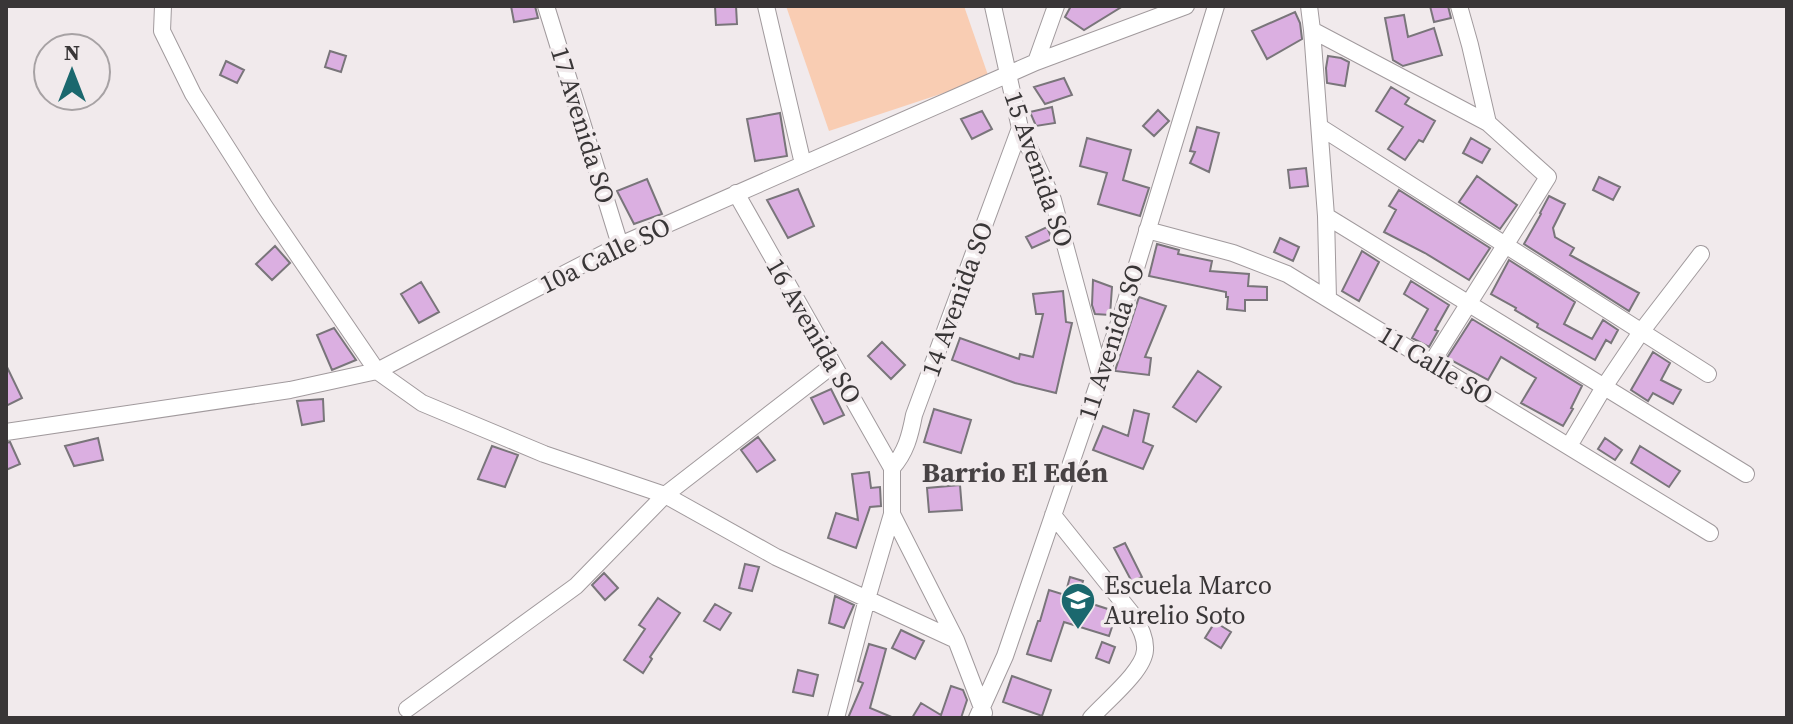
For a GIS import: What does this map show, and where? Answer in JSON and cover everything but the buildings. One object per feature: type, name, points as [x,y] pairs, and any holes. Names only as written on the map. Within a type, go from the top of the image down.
[{"type":"street","points":[[163,6],[162,31],[193,94],[265,207],[377,371],[422,403],[544,454],[665,495],[776,557],[956,640]]},
{"type":"street","name":"17 Avenida SO","points":[[546,6],[620,245]]},
{"type":"street","points":[[766,6],[803,164]]},
{"type":"street","name":"15 Avenida SO","points":[[993,6],[1020,128],[1053,200],[1100,377]]},
{"type":"street","points":[[1036,62],[1056,6]]},
{"type":"street","name":"10a Calle SO","points":[[6,432],[290,390],[377,371],[620,245],[1036,62],[1186,6]]},
{"type":"street","name":"11 Avenida SO","points":[[982,714],[1005,656],[1121,317],[1216,6]]},
{"type":"street","points":[[1309,6],[1326,216],[1328,299]]},
{"type":"street","points":[[1459,6],[1488,123]]},
{"type":"street","points":[[1312,30],[1488,123],[1548,177],[1432,362]]},
{"type":"street","points":[[1320,127],[1708,374]]},
{"type":"street","name":"14 Avenida SO","points":[[892,468],[909,441],[914,415],[1020,128]]},
{"type":"street","name":"16 Avenida SO","points":[[736,193],[892,468]]},
{"type":"street","points":[[1326,216],[1746,474]]},
{"type":"street","name":"11 Calle SO","points":[[1147,230],[1247,258],[1287,274],[1710,533]]},
{"type":"street","points":[[1569,446],[1641,332],[1701,254]]},
{"type":"street","points":[[407,709],[576,586],[665,495],[833,365]]},
{"type":"street","points":[[836,718],[892,514],[892,468]]},
{"type":"street","points":[[892,514],[956,640],[982,714]]},
{"type":"street","points":[[1053,515],[1133,615],[1143,632],[1145,651],[1141,666],[1091,718]]},
{"type":"shaded area","points":[[786,6],[964,6],[989,78],[829,131]]},
{"type":"place","name":"Escuela Marco Aurelio Soto","points":[[1078,631]]},
{"type":"district","name":"Barrio El Edén","points":[[1015,472]]}]
